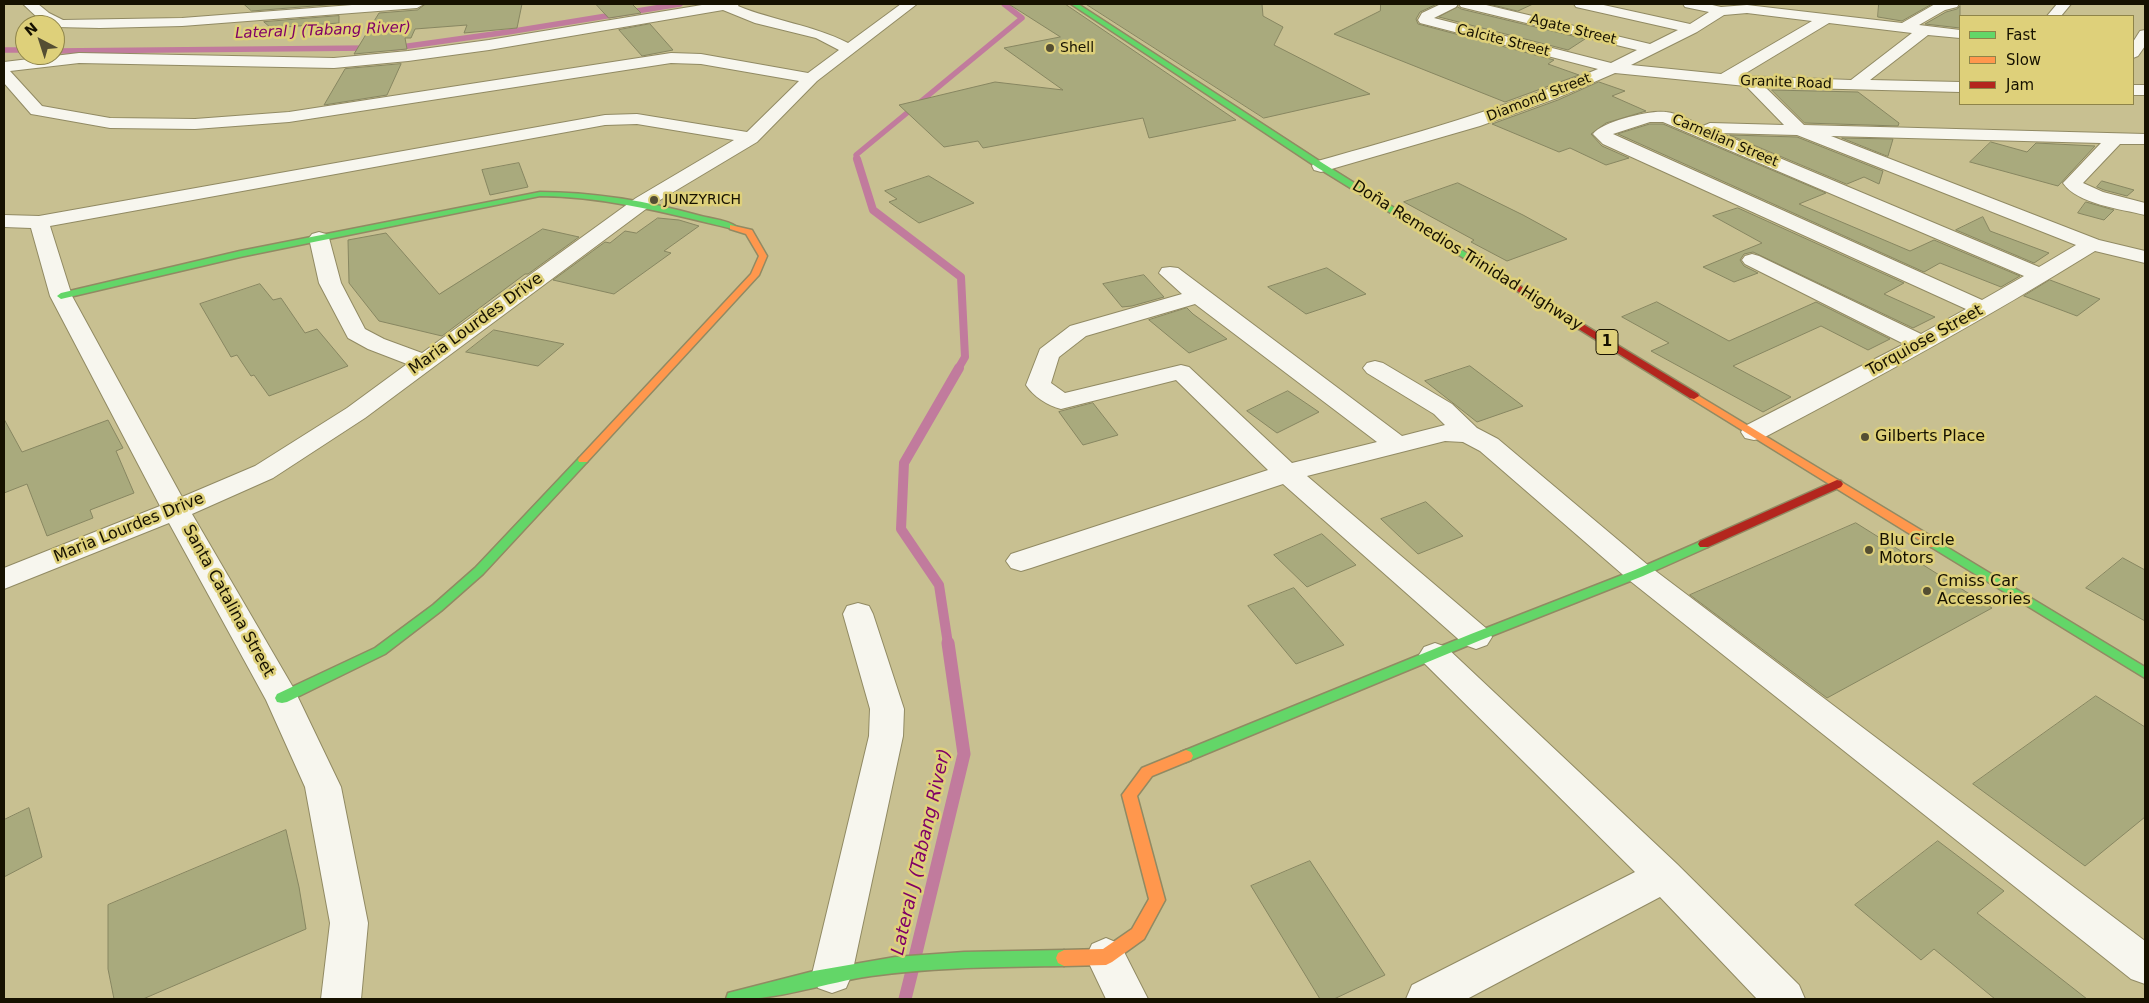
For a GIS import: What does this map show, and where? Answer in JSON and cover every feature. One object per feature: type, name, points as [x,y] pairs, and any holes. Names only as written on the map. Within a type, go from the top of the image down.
[{"type":"main road","name":"Doña Remedios Trinidad Highway","points":[[1074,4],[1321,166],[2145,673]]},
{"type":"main road","points":[[61,296],[143,274],[540,194],[567,192],[643,202],[749,232],[763,256],[755,275],[478,571],[437,608],[380,651],[282,698]]},
{"type":"main road","points":[[734,999],[778,993],[845,972],[950,960],[1106,957],[1138,934],[1157,900],[1130,795],[1147,772],[1476,637],[1639,573],[1836,484]]},
{"type":"street","points":[[30,4],[44,16],[61,24],[182,22],[329,7],[417,4]]},
{"type":"street","name":"Maria Lourdes Drive","points":[[4,578],[176,510],[264,472],[356,413],[643,202],[751,138],[810,78],[910,4]]},
{"type":"street","name":"Calcite Street","points":[[1451,4],[1427,16],[1425,20],[1613,68]]},
{"type":"street","name":"Agate Street","points":[[1466,4],[1651,49]]},
{"type":"street","points":[[1581,4],[1692,29]]},
{"type":"street","points":[[1690,4],[1721,12]]},
{"type":"street","points":[[1905,27],[1940,7],[1952,4]]},
{"type":"street","points":[[2055,15],[2064,4]]},
{"type":"street","points":[[4,68],[79,58],[334,63],[370,60],[489,45],[728,5],[760,20],[821,35],[849,49]]},
{"type":"street","name":"Diamond Street","points":[[1321,166],[1474,122],[1551,95],[1613,68],[1692,29],[1721,12],[1748,6],[1825,19],[1959,34]]},
{"type":"street","points":[[173,10],[182,22]]},
{"type":"street","points":[[1722,80],[1825,19]]},
{"type":"street","points":[[1854,85],[1925,30]]},
{"type":"street","points":[[2135,61],[2145,34]]},
{"type":"street","points":[[4,74],[37,110],[110,123],[195,124],[289,116],[671,58],[701,59],[810,78]]},
{"type":"street","name":"Granite Road","points":[[1613,68],[1751,82],[1959,87]]},
{"type":"street","points":[[1751,82],[1799,130],[2092,244],[2145,257]]},
{"type":"street","name":"Carnelian Street","points":[[1983,309],[1609,140],[1602,134],[1607,130],[1656,115],[1666,117],[1696,128],[2041,276]]},
{"type":"street","points":[[4,220],[39,222],[605,120],[637,119],[751,138]]},
{"type":"street","points":[[1696,128],[2145,139]]},
{"type":"street","points":[[2116,138],[2072,183],[2077,188],[2090,194],[2145,209]]},
{"type":"street","name":"Santa Catalina Street","points":[[39,222],[61,296],[176,510],[282,698],[322,787],[349,923],[341,999]]},
{"type":"street","points":[[319,238],[330,283],[356,333],[376,344],[424,362]]},
{"type":"street","name":"Torquiose Street","points":[[1754,432],[1893,360],[2041,276],[2092,244]]},
{"type":"street","points":[[1752,260],[1921,343]]},
{"type":"street","points":[[1170,273],[1396,445]]},
{"type":"street","points":[[1198,296],[1078,331],[1048,354],[1038,386],[1061,402],[1182,372],[1287,473],[1476,637]]},
{"type":"street","points":[[1375,368],[1443,409],[1468,434],[1489,445],[1639,573],[2145,965]]},
{"type":"street","points":[[1021,561],[1287,473],[1445,433],[1468,434]]},
{"type":"street","points":[[845,972],[886,736],[887,709],[858,614]]},
{"type":"street","points":[[1435,655],[1664,876],[1785,999]]},
{"type":"street","points":[[1426,999],[1664,876]]},
{"type":"street","points":[[1106,957],[1128,999]]},
{"type":"building","points":[[244,4],[338,4],[252,11]]},
{"type":"building","points":[[426,4],[522,4],[517,28],[464,33],[467,25],[415,29],[411,38],[405,38],[407,49],[354,54],[379,13],[417,10]]},
{"type":"building","points":[[596,4],[632,4],[641,13],[609,18]]},
{"type":"building","points":[[1009,4],[1065,4],[1236,120],[1149,138],[1143,118],[983,148],[978,141],[944,147],[899,105],[995,82],[1063,90],[1004,48],[1060,37]]},
{"type":"building","points":[[1086,4],[1262,4],[1263,16],[1283,27],[1274,45],[1370,94],[1264,118]]},
{"type":"building","points":[[1381,4],[1437,4],[1420,12],[1416,19],[1418,24],[1554,60],[1548,64],[1579,75],[1505,102],[1334,34],[1380,11]]},
{"type":"building","points":[[1489,4],[1533,4],[1518,11]]},
{"type":"building","points":[[1879,4],[1932,4],[1902,21],[1878,17]]},
{"type":"building","points":[[1960,6],[1959,28],[1925,24],[1946,12],[1957,9]]},
{"type":"building","points":[[1458,7],[1585,39],[1568,50],[1439,17]]},
{"type":"building","points":[[339,16],[339,23],[271,28],[264,22]]},
{"type":"building","points":[[650,24],[673,50],[642,56],[619,30]]},
{"type":"building","points":[[401,64],[387,95],[324,105],[345,69]]},
{"type":"building","points":[[1599,82],[1625,91],[1612,96],[1646,111],[1606,123],[1591,134],[1602,146],[1629,158],[1606,165],[1570,148],[1559,152],[1492,124],[1558,100]]},
{"type":"building","points":[[1772,90],[1858,92],[1899,123],[1898,126],[1805,123]]},
{"type":"building","points":[[1650,124],[1663,124],[1826,193],[1799,204],[1910,251],[1934,240],[2020,276],[2001,287],[1940,263],[1924,272],[1618,134]]},
{"type":"building","points":[[1730,135],[1797,137],[1883,171],[1879,184],[1864,177],[1847,184]]},
{"type":"building","points":[[1842,138],[1893,139],[1888,156]]},
{"type":"building","points":[[1991,142],[2027,152],[2036,143],[2095,146],[2058,186],[1970,162]]},
{"type":"building","points":[[519,163],[528,187],[490,195],[482,170]]},
{"type":"building","points":[[929,176],[974,203],[919,223],[889,202],[897,199],[885,191]]},
{"type":"building","points":[[2102,181],[2134,190],[2127,196],[2104,190],[2097,187]]},
{"type":"building","points":[[1458,183],[1567,239],[1507,261],[1471,242],[1474,240],[1404,202]]},
{"type":"building","points":[[2086,202],[2114,210],[2104,220],[2078,213]]},
{"type":"building","points":[[1738,208],[1904,283],[1884,294],[1935,317],[1913,328],[1753,252],[1744,254],[1740,260],[1744,266],[1758,273],[1734,282],[1703,267],[1762,243],[1713,216]]},
{"type":"building","points":[[1983,217],[1990,231],[2049,253],[2034,263],[1956,230]]},
{"type":"building","points":[[658,218],[679,220],[699,226],[664,251],[671,253],[614,294],[553,280],[605,242],[610,243],[625,231],[636,233]]},
{"type":"building","points":[[543,229],[579,237],[528,274],[525,274],[442,336],[379,321],[349,283],[348,240],[386,233],[439,294]]},
{"type":"building","points":[[1327,268],[1366,294],[1306,314],[1268,287]]},
{"type":"building","points":[[1144,275],[1164,297],[1122,307],[1103,284]]},
{"type":"building","points":[[2050,280],[2100,299],[2077,316],[2024,296]]},
{"type":"building","points":[[260,284],[273,300],[281,298],[305,333],[317,329],[348,366],[269,396],[254,375],[251,376],[237,355],[231,357],[200,304]]},
{"type":"building","points":[[1657,302],[1729,341],[1816,302],[1890,339],[1868,350],[1821,326],[1733,366],[1791,397],[1763,412],[1651,351],[1669,343],[1622,317]]},
{"type":"building","points":[[1187,308],[1227,339],[1189,353],[1149,320]]},
{"type":"building","points":[[494,330],[564,344],[538,366],[466,352]]},
{"type":"building","points":[[1470,366],[1523,406],[1477,422],[1425,381]]},
{"type":"building","points":[[1288,391],[1319,412],[1277,433],[1247,411]]},
{"type":"building","points":[[1093,403],[1118,435],[1083,445],[1059,412]]},
{"type":"building","points":[[4,419],[22,452],[108,420],[123,448],[116,451],[134,493],[90,510],[93,518],[47,536],[27,484],[4,493]]},
{"type":"building","points":[[1426,502],[1463,536],[1418,554],[1381,519]]},
{"type":"building","points":[[1856,523],[1992,608],[1827,698],[1690,595]]},
{"type":"building","points":[[1322,534],[1356,565],[1307,587],[1274,555]]},
{"type":"building","points":[[2123,558],[2145,570],[2145,621],[2086,588]]},
{"type":"building","points":[[1294,588],[1344,645],[1296,664],[1248,606]]},
{"type":"building","points":[[2096,696],[2145,727],[2145,817],[2085,866],[1973,784]]},
{"type":"building","points":[[29,808],[42,857],[4,877],[4,820]]},
{"type":"building","points":[[286,830],[306,929],[143,999],[114,999],[108,969],[108,905]]},
{"type":"building","points":[[1938,841],[2004,891],[1977,913],[2087,999],[1995,999],[1934,949],[1921,960],[1855,905]]},
{"type":"building","points":[[1310,861],[1385,975],[1334,999],[1320,999],[1251,886]]},
{"type":"waterway","name":"Lateral J (Tabang River)","points":[[394,48],[508,32],[680,4]]},
{"type":"waterway","name":"Lateral J (Tabang River)","points":[[858,160],[856,155],[1022,18],[1004,4]]},
{"type":"waterway","name":"Lateral J (Tabang River)","points":[[65,51],[369,48]]},
{"type":"waterway","name":"Lateral J (Tabang River)","points":[[4,50],[15,50]]},
{"type":"waterway","name":"Lateral J (Tabang River)","points":[[857,159],[873,210],[961,277],[965,357],[958,369]]},
{"type":"waterway","name":"Lateral J (Tabang River)","points":[[948,644],[939,585],[901,529],[904,463],[959,368]]},
{"type":"waterway","name":"Lateral J (Tabang River)","points":[[915,957],[964,754],[948,643]]},
{"type":"waterway","name":"Lateral J (Tabang River)","points":[[905,999],[912,971]]},
{"type":"traffic: fast","points":[[1074,4],[1321,166],[1517,287]]},
{"type":"traffic: fast","points":[[61,296],[240,254],[540,194],[589,196],[638,203],[733,227]]},
{"type":"traffic: fast","points":[[282,698],[380,651],[437,608],[479,571],[583,460]]},
{"type":"traffic: fast","points":[[1186,756],[1476,637],[1639,573],[1704,544]]},
{"type":"traffic: fast","points":[[1935,544],[2145,673]]},
{"type":"traffic: fast","points":[[734,999],[814,978],[895,965],[964,959],[1064,958]]},
{"type":"traffic: slow","points":[[583,460],[755,275],[763,256],[749,232],[733,227]]},
{"type":"traffic: slow","points":[[1694,396],[1935,544]]},
{"type":"traffic: slow","points":[[1064,958],[1106,957],[1138,934],[1157,900],[1129,795],[1147,772],[1186,756]]},
{"type":"traffic: jam","points":[[1517,287],[1694,396]]},
{"type":"traffic: jam","points":[[1704,544],[1837,484]]},
{"type":"place","name":"Shell","points":[[1050,48]]},
{"type":"place","name":"JUNZYRICH","points":[[654,200]]},
{"type":"place","name":"Gilberts Place","points":[[1865,437]]},
{"type":"place","name":"Blu Circle Motors","points":[[1869,550]]},
{"type":"place","name":"Cmiss Car Accessories","points":[[1927,591]]}]
